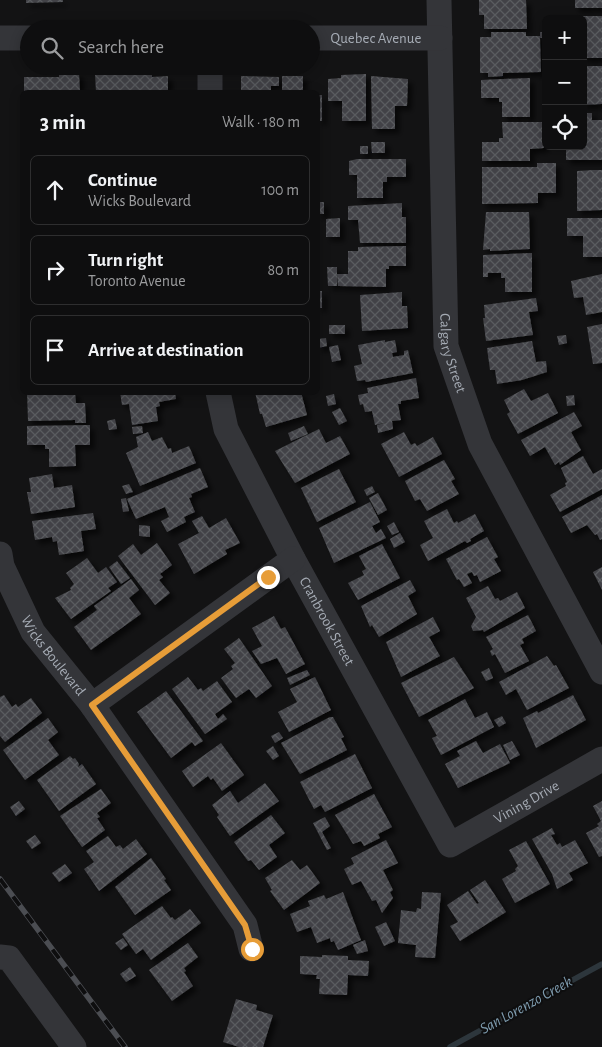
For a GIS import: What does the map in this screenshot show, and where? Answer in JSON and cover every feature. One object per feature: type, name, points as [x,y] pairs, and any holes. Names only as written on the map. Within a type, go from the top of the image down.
[{"type":"street","name":"Calgary Street","points":[[439,0],[446,346],[480,444],[602,672]]},
{"type":"street","points":[[0,38],[20,38]]},
{"type":"street","name":"Quebec Avenue","points":[[320,38],[440,38]]},
{"type":"street","points":[[210,75],[210,90]]},
{"type":"street","name":"Cranbrook Street","points":[[219,395],[226,429],[293,559],[450,845]]},
{"type":"street","name":"Wicks Boulevard","points":[[0,554],[2,566],[33,632],[92,705],[245,925],[252,949]]},
{"type":"street","points":[[92,705],[293,559]]},
{"type":"street","name":"Vining Drive","points":[[450,845],[602,759]]},
{"type":"street","points":[[0,957],[10,958],[74,1047]]},
{"type":"building","points":[[26,0],[63,0],[63,2],[26,3]]},
{"type":"building","points":[[479,0],[526,0],[527,29],[484,29],[484,15],[479,15]]},
{"type":"building","points":[[575,0],[602,0],[602,8],[575,8]]},
{"type":"building","points":[[587,16],[602,16],[602,58],[587,58]]},
{"type":"building","points":[[491,32],[526,32],[526,36],[540,36],[540,32],[542,32],[542,38],[540,38],[541,72],[503,73],[503,76],[488,77],[488,73],[480,73],[480,37],[491,37]]},
{"type":"building","points":[[587,66],[602,66],[602,104],[587,105]]},
{"type":"building","points":[[366,74],[366,121],[342,121],[342,101],[328,101],[328,79],[341,78],[341,75]]},
{"type":"building","points":[[59,75],[79,75],[80,90],[24,90],[24,77],[59,77]]},
{"type":"building","points":[[95,75],[168,76],[168,90],[96,90]]},
{"type":"building","points":[[241,76],[279,77],[279,86],[271,86],[271,90],[241,90]]},
{"type":"building","points":[[282,76],[303,76],[303,90],[282,90]]},
{"type":"building","points":[[371,76],[408,79],[407,106],[395,106],[395,129],[372,129]]},
{"type":"building","points":[[530,78],[530,117],[502,117],[502,102],[499,102],[499,98],[481,98],[481,80]]},
{"type":"building","points":[[320,95],[322,95],[322,121],[320,121]]},
{"type":"building","points":[[587,113],[592,113],[592,120],[602,120],[602,160],[566,160],[566,150],[587,150]]},
{"type":"building","points":[[502,122],[542,122],[542,148],[530,149],[530,161],[482,161],[482,142],[499,142],[499,138],[503,138]]},
{"type":"building","points":[[371,142],[385,142],[385,153],[372,153]]},
{"type":"building","points":[[360,146],[368,146],[368,154],[360,154]]},
{"type":"building","points":[[357,159],[406,159],[406,177],[387,177],[387,182],[383,182],[383,198],[357,198],[357,175],[349,175],[349,161]]},
{"type":"building","points":[[537,163],[556,163],[556,193],[538,193],[538,203],[482,204],[482,167],[537,167]]},
{"type":"building","points":[[602,170],[602,210],[577,211],[577,171]]},
{"type":"building","points":[[320,202],[324,202],[324,214],[320,214]]},
{"type":"building","points":[[402,203],[402,217],[406,217],[406,243],[360,243],[358,220],[348,220],[348,206]]},
{"type":"building","points":[[486,212],[529,212],[530,249],[483,250]]},
{"type":"building","points":[[340,218],[340,237],[326,237],[326,219]]},
{"type":"building","points":[[567,218],[602,218],[602,257],[583,257],[583,236],[567,236]]},
{"type":"building","points":[[406,246],[406,266],[389,266],[389,269],[386,269],[386,287],[338,286],[337,274],[348,274],[348,251],[358,251],[358,247]]},
{"type":"building","points":[[532,253],[532,292],[505,292],[505,278],[501,278],[501,273],[488,273],[488,277],[483,277],[483,255]]},
{"type":"building","points":[[327,267],[337,267],[337,286],[328,286]]},
{"type":"building","points":[[602,274],[602,312],[586,315],[583,297],[574,298],[571,281]]},
{"type":"building","points":[[320,291],[322,291],[322,308],[320,308]]},
{"type":"building","points":[[402,292],[402,306],[407,306],[408,328],[362,331],[360,295]]},
{"type":"building","points":[[536,298],[538,311],[529,312],[533,335],[486,341],[483,318],[485,318],[484,305]]},
{"type":"building","points":[[602,324],[602,363],[593,364],[587,327]]},
{"type":"building","points":[[329,325],[345,325],[345,334],[329,334]]},
{"type":"building","points":[[566,335],[567,343],[559,345],[557,336]]},
{"type":"building","points":[[326,338],[327,346],[320,348],[320,339]]},
{"type":"building","points":[[385,340],[385,342],[395,340],[397,352],[392,353],[393,357],[404,355],[404,351],[408,350],[413,373],[366,382],[365,380],[357,381],[354,366],[362,364],[358,345]]},
{"type":"building","points":[[532,341],[536,362],[546,361],[547,372],[522,380],[497,384],[495,370],[490,370],[487,348]]},
{"type":"building","points":[[338,345],[341,360],[332,362],[329,347]]},
{"type":"building","points":[[416,378],[419,398],[401,401],[401,404],[398,404],[401,420],[392,421],[393,429],[378,433],[377,425],[389,422],[375,425],[372,411],[365,412],[363,404],[360,405],[358,395],[368,393],[367,388]]},
{"type":"building","points":[[524,389],[531,401],[548,393],[558,413],[518,434],[507,414],[510,412],[504,400]]},
{"type":"building","points":[[334,394],[336,404],[328,406],[326,396]]},
{"type":"building","points":[[27,395],[75,395],[76,403],[85,403],[86,423],[75,423],[75,420],[28,421]]},
{"type":"building","points":[[120,395],[175,395],[176,399],[159,402],[160,406],[156,407],[158,421],[132,425],[129,404],[122,405]]},
{"type":"building","points":[[256,395],[302,395],[307,415],[266,427],[262,414],[260,414]]},
{"type":"building","points":[[574,395],[575,405],[567,406],[566,396]]},
{"type":"building","points":[[340,408],[347,421],[339,425],[332,412]]},
{"type":"building","points":[[574,412],[582,426],[571,432],[581,450],[560,465],[559,462],[555,465],[545,447],[530,456],[521,440]]},
{"type":"building","points":[[115,419],[117,429],[109,430],[107,421]]},
{"type":"building","points":[[90,425],[90,445],[75,445],[76,466],[49,467],[49,449],[45,449],[45,445],[27,445],[27,426]]},
{"type":"building","points":[[142,426],[143,433],[133,434],[132,427]]},
{"type":"building","points":[[304,426],[308,434],[291,441],[288,433]]},
{"type":"building","points":[[319,429],[326,443],[340,436],[350,454],[295,483],[275,451]]},
{"type":"building","points":[[148,432],[152,441],[162,437],[168,449],[171,448],[172,453],[189,446],[196,463],[140,486],[126,453],[138,447],[136,437]]},
{"type":"building","points":[[404,432],[411,445],[415,443],[417,446],[433,437],[442,454],[399,477],[381,444]]},
{"type":"building","points":[[583,456],[593,474],[602,469],[602,489],[560,512],[550,495],[566,486],[565,483],[567,482],[561,468]]},
{"type":"building","points":[[444,460],[455,479],[451,481],[459,494],[427,511],[420,499],[415,501],[405,481]]},
{"type":"building","points":[[200,468],[208,487],[191,494],[192,497],[189,498],[195,512],[184,517],[186,522],[167,532],[161,521],[169,517],[165,507],[136,519],[127,499]]},
{"type":"building","points":[[339,469],[356,502],[317,522],[301,488]]},
{"type":"building","points":[[52,474],[54,488],[72,485],[75,507],[31,514],[27,492],[31,492],[29,478]]},
{"type":"building","points":[[129,484],[133,492],[126,494],[122,486]]},
{"type":"building","points":[[372,486],[375,492],[367,496],[364,490]]},
{"type":"building","points":[[378,493],[387,510],[378,515],[369,498]]},
{"type":"building","points":[[602,495],[602,539],[600,540],[597,534],[595,535],[587,525],[571,533],[562,517]]},
{"type":"building","points":[[126,498],[129,511],[123,512],[121,499]]},
{"type":"building","points":[[370,502],[380,522],[372,526],[376,533],[381,529],[386,538],[334,563],[319,528]]},
{"type":"building","points":[[447,509],[454,523],[457,521],[458,523],[475,514],[484,531],[470,539],[471,541],[467,543],[465,541],[428,561],[420,545],[433,538],[424,521]]},
{"type":"building","points":[[93,513],[96,529],[81,531],[84,551],[59,555],[57,541],[53,542],[52,537],[35,540],[32,521]]},
{"type":"building","points":[[202,516],[209,528],[226,518],[240,543],[225,550],[227,554],[194,574],[178,544],[199,533],[192,521]]},
{"type":"building","points":[[394,522],[399,532],[392,535],[387,526]]},
{"type":"building","points":[[139,525],[150,526],[150,537],[139,536]]},
{"type":"building","points":[[400,533],[405,542],[394,548],[390,539]]},
{"type":"building","points":[[487,537],[498,557],[494,559],[501,571],[480,582],[477,575],[474,576],[472,572],[467,574],[472,583],[464,587],[459,579],[457,580],[446,559]]},
{"type":"building","points":[[157,543],[172,565],[160,574],[163,577],[159,580],[170,593],[155,605],[118,556],[133,544],[141,555]]},
{"type":"building","points":[[382,544],[400,578],[358,600],[348,583],[364,575],[362,571],[366,569],[359,556]]},
{"type":"building","points":[[87,558],[98,573],[106,567],[117,582],[108,588],[111,591],[71,619],[55,598],[71,590],[70,588],[74,584],[66,573]]},
{"type":"building","points":[[117,561],[130,578],[121,584],[109,567]]},
{"type":"building","points":[[602,567],[602,590],[593,572]]},
{"type":"building","points":[[131,579],[139,590],[129,598],[141,614],[91,650],[74,627],[97,610],[94,606]]},
{"type":"building","points":[[410,580],[416,591],[408,596],[417,614],[379,637],[372,625],[370,627],[361,606]]},
{"type":"building","points":[[488,586],[495,599],[498,598],[500,601],[517,592],[525,608],[484,632],[483,630],[473,631],[471,626],[476,617],[466,598]]},
{"type":"building","points":[[528,615],[536,631],[522,639],[524,643],[520,645],[529,661],[505,673],[495,654],[492,656],[490,651],[493,649],[486,637]]},
{"type":"building","points":[[274,616],[281,629],[285,627],[305,664],[286,674],[277,658],[261,664],[252,651],[262,646],[252,628]]},
{"type":"building","points":[[433,617],[440,631],[429,637],[440,656],[401,677],[386,642]]},
{"type":"building","points":[[239,638],[272,686],[256,698],[249,689],[236,698],[221,678],[233,669],[231,666],[235,663],[224,649]]},
{"type":"building","points":[[547,656],[554,666],[556,665],[569,688],[527,710],[516,689],[506,695],[499,682]]},
{"type":"building","points":[[454,657],[474,688],[419,717],[401,683]]},
{"type":"building","points":[[489,668],[493,678],[486,681],[481,672]]},
{"type":"building","points":[[307,670],[310,675],[290,685],[287,678]]},
{"type":"building","points":[[188,677],[198,690],[201,688],[203,691],[217,681],[232,702],[215,714],[218,719],[223,714],[227,719],[205,734],[172,689]]},
{"type":"building","points":[[315,677],[331,710],[289,732],[278,712],[297,702],[290,689]]},
{"type":"building","points":[[166,691],[203,741],[195,746],[192,742],[171,758],[137,712]]},
{"type":"building","points":[[4,695],[12,707],[16,704],[18,707],[31,698],[42,713],[5,742],[0,736],[0,697]]},
{"type":"building","points":[[573,695],[586,720],[536,748],[523,718],[537,711],[538,713]]},
{"type":"building","points":[[465,699],[475,718],[487,712],[494,727],[441,755],[432,738],[437,736],[428,720]]},
{"type":"building","points":[[502,716],[506,723],[499,727],[494,720]]},
{"type":"building","points":[[333,717],[344,737],[341,738],[347,750],[300,774],[281,743]]},
{"type":"building","points":[[48,718],[58,732],[48,740],[59,755],[25,780],[3,750]]},
{"type":"building","points":[[279,732],[283,738],[275,743],[271,736]]},
{"type":"building","points":[[476,741],[483,753],[500,744],[510,763],[458,788],[445,764],[460,756],[457,751]]},
{"type":"building","points":[[512,741],[520,755],[510,760],[503,745]]},
{"type":"building","points":[[221,743],[244,775],[222,791],[213,778],[211,780],[208,776],[193,787],[182,771]]},
{"type":"building","points":[[273,746],[279,756],[273,760],[266,751]]},
{"type":"building","points":[[355,754],[372,788],[325,812],[321,805],[314,809],[300,782]]},
{"type":"building","points":[[70,756],[73,759],[75,758],[79,764],[78,767],[82,764],[96,784],[59,811],[37,780]]},
{"type":"building","points":[[265,783],[279,801],[230,836],[217,817],[219,815],[212,805],[230,791],[238,803]]},
{"type":"building","points":[[101,789],[111,803],[97,813],[100,817],[97,818],[105,830],[82,847],[60,816]]},
{"type":"building","points":[[374,794],[392,827],[378,834],[380,838],[364,846],[361,841],[353,844],[335,815]]},
{"type":"building","points":[[19,801],[25,809],[16,816],[10,807]]},
{"type":"building","points":[[602,801],[602,856],[599,857],[586,833],[599,826],[597,824],[601,821],[593,806]]},
{"type":"building","points":[[271,815],[285,833],[269,845],[277,857],[259,870],[251,860],[248,861],[234,842]]},
{"type":"building","points":[[325,817],[330,826],[322,832],[331,848],[327,850],[313,823]]},
{"type":"building","points":[[552,828],[555,834],[551,835],[557,845],[560,843],[562,847],[575,840],[588,863],[569,873],[573,880],[557,889],[552,874],[532,839]]},
{"type":"building","points":[[35,835],[41,843],[32,849],[26,841]]},
{"type":"building","points":[[108,836],[116,847],[120,845],[123,849],[136,839],[147,854],[99,891],[84,869],[94,862],[86,851]]},
{"type":"building","points":[[386,840],[398,863],[383,870],[393,890],[390,892],[393,898],[382,913],[376,900],[372,901],[361,881],[352,885],[344,869],[354,864],[351,858]]},
{"type":"building","points":[[526,841],[550,884],[515,903],[502,879],[516,871],[515,869],[518,866],[509,850]]},
{"type":"building","points":[[151,858],[166,879],[164,880],[171,890],[135,915],[115,887]]},
{"type":"building","points":[[292,860],[300,870],[307,865],[320,883],[284,910],[270,891],[272,890],[265,878]]},
{"type":"building","points":[[65,864],[72,873],[59,882],[52,873]]},
{"type":"building","points":[[485,880],[506,912],[460,941],[450,926],[458,922],[447,905],[468,891],[477,904],[479,903],[470,890]]},
{"type":"building","points":[[343,892],[361,940],[338,950],[334,941],[331,942],[330,938],[317,943],[311,927],[297,932],[290,914],[310,906],[308,901],[324,895],[326,899]]},
{"type":"building","points":[[422,892],[441,893],[435,958],[415,957],[416,945],[398,943],[401,910],[416,912],[417,908],[421,909]]},
{"type":"building","points":[[162,906],[171,918],[175,920],[190,909],[201,923],[151,960],[143,949],[136,954],[122,934]]},
{"type":"building","points":[[386,922],[395,941],[384,946],[375,927]]},
{"type":"building","points":[[123,938],[128,945],[121,950],[115,943]]},
{"type":"building","points":[[365,940],[368,951],[357,954],[353,945]]},
{"type":"building","points":[[188,943],[198,957],[184,968],[186,971],[184,972],[193,986],[172,1001],[149,970]]},
{"type":"building","points":[[322,955],[348,956],[348,960],[369,961],[368,976],[348,975],[347,995],[319,994],[320,979],[316,979],[317,975],[300,974],[300,956],[322,957]]},
{"type":"building","points":[[130,967],[136,976],[126,982],[120,974]]},
{"type":"building","points":[[236,999],[257,1005],[256,1010],[273,1015],[263,1047],[239,1047],[223,1042]]},
{"type":"waterway","name":"San Lorenzo Creek","points":[[450,1047],[602,964]]},
{"type":"railway","points":[[0,879],[125,1047]]},
{"type":"route","points":[[252,949],[245,925],[92,705],[268,577]]}]
